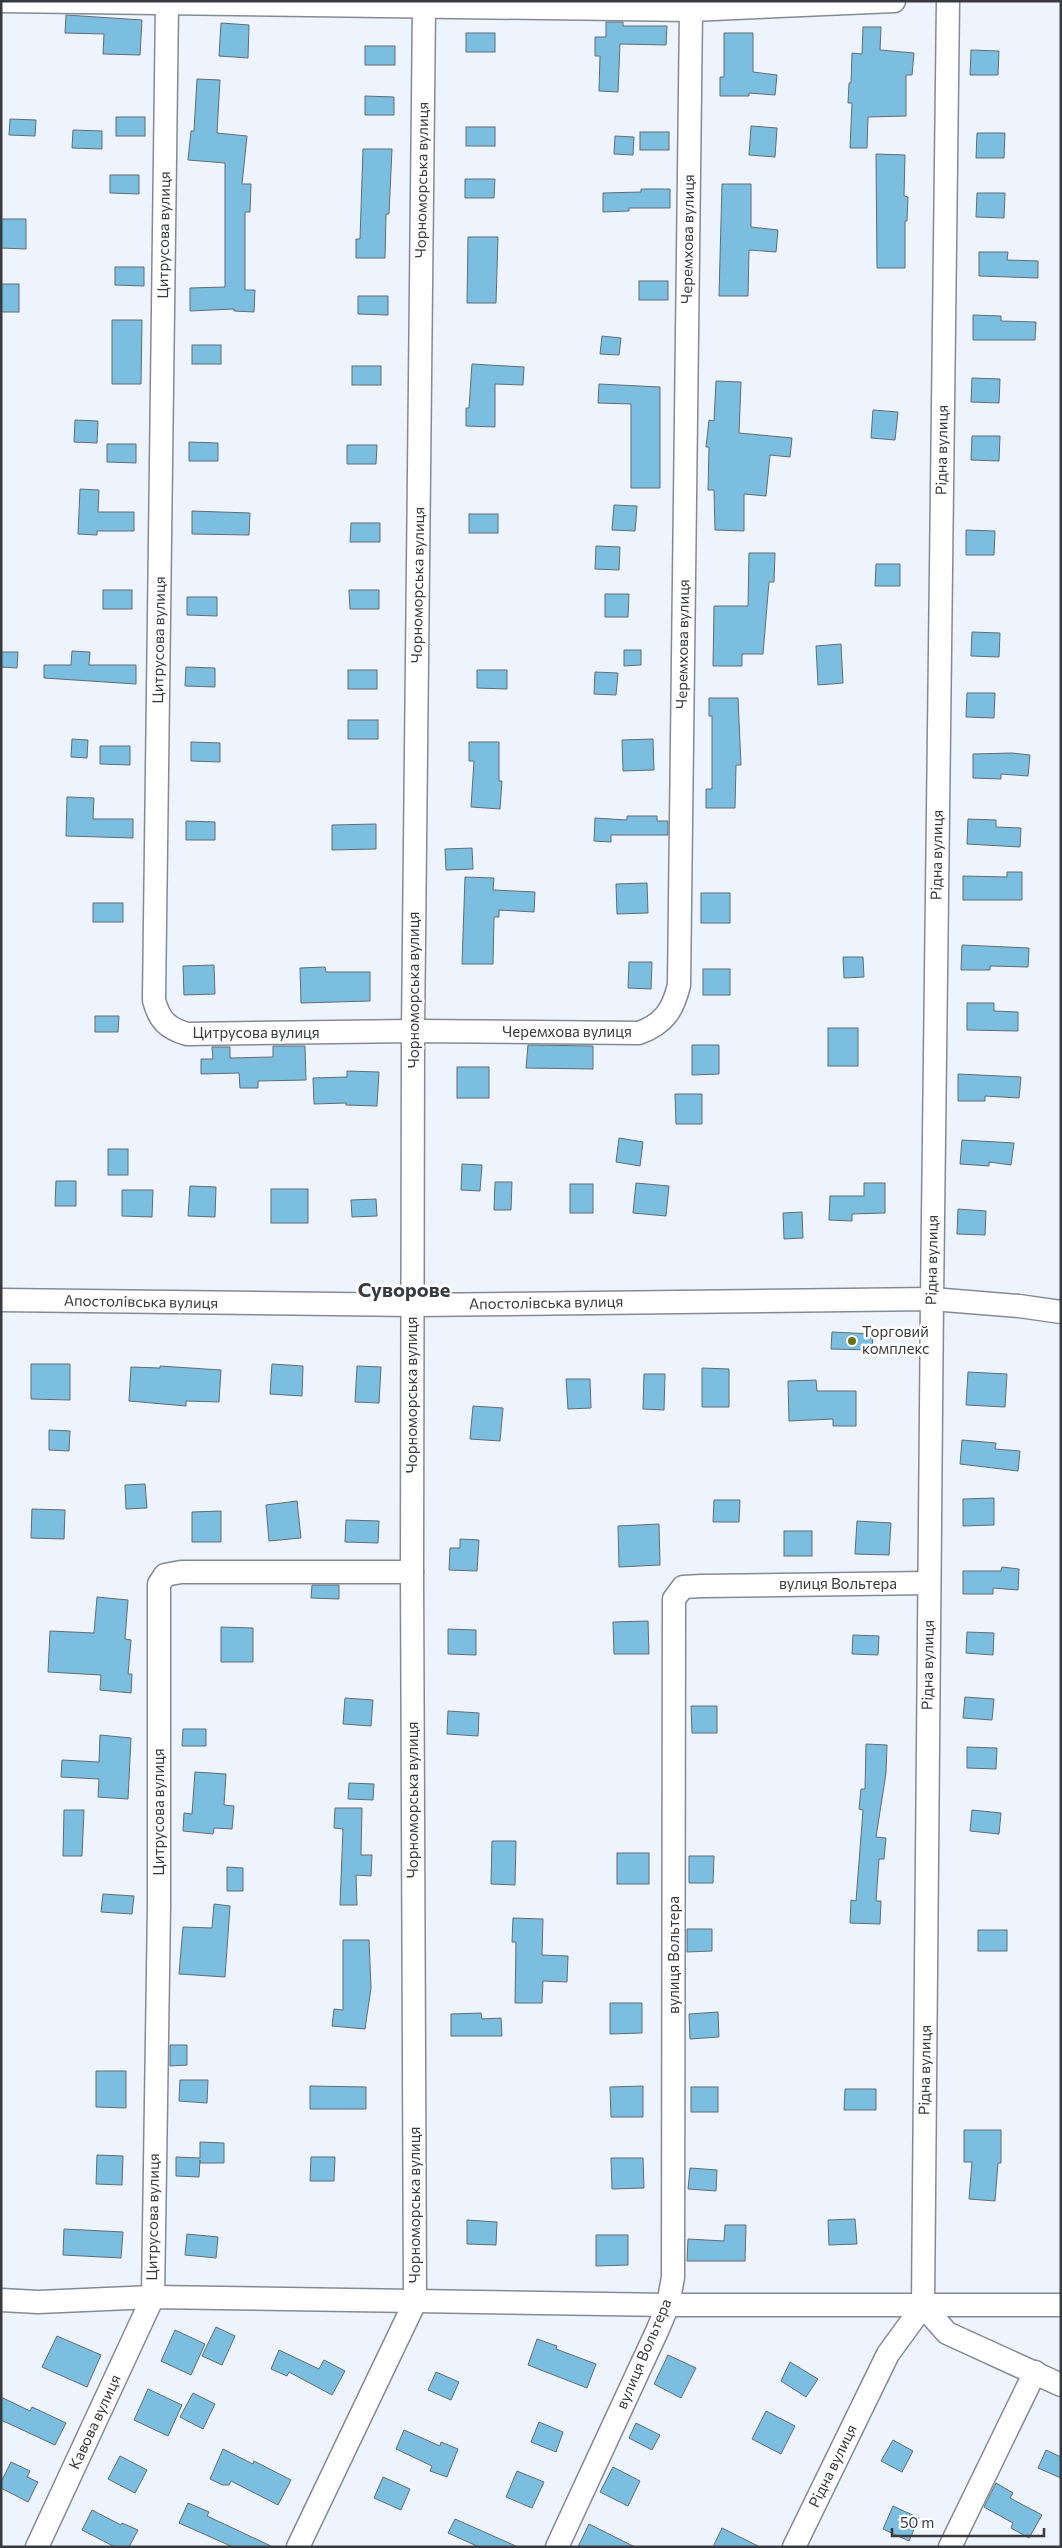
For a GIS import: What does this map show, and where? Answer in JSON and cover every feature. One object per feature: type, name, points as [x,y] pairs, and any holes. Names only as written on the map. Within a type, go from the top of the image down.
[{"type":"street","points":[[1,1],[691,10],[894,1]]},
{"type":"street","name":"Рідна вулиця","points":[[794,2547],[888,2354],[923,2306],[932,1299],[948,1]]},
{"type":"street","name":"Цитрусова вулиця","points":[[167,3],[154,1000],[158,1015],[166,1025],[187,1034],[413,1031]]},
{"type":"street","name":"Чорноморська вулиця","points":[[298,2547],[415,2302],[412,1572],[413,1031],[424,7]]},
{"type":"street","name":"Черемхова вулиця","points":[[413,1031],[640,1033],[660,1024],[672,1007],[676,996],[678,985],[691,10]]},
{"type":"street","name":"Апостолівська вулиця","points":[[1,1300],[413,1305],[932,1299],[1019,1306],[1061,1312]]},
{"type":"street","name":"Цитрусова вулиця","points":[[153,2297],[159,1906],[159,1584],[166,1575],[181,1572],[412,1572]]},
{"type":"street","name":"вулиця Вольтера","points":[[557,2547],[668,2306],[673,2277],[674,1599],[684,1587],[929,1583]]},
{"type":"street","points":[[1,2300],[38,2302],[153,2297],[668,2306],[1061,2305]]},
{"type":"street","name":"Кавова вулиця","points":[[37,2547],[153,2297]]},
{"type":"street","points":[[923,2306],[947,2333],[1061,2385]]},
{"type":"street","points":[[950,2547],[1035,2372]]},
{"type":"building","points":[[66,15],[142,20],[140,55],[103,54],[104,34],[65,33]]},
{"type":"building","points":[[606,22],[623,22],[623,26],[667,26],[666,45],[620,44],[618,92],[599,91],[600,56],[595,56],[595,37],[606,37]]},
{"type":"building","points":[[221,23],[249,25],[248,58],[219,56]]},
{"type":"building","points":[[863,27],[881,27],[880,50],[914,53],[912,75],[906,75],[906,116],[868,117],[867,148],[850,148],[852,103],[848,103],[852,53],[862,54]]},
{"type":"building","points":[[466,33],[495,33],[495,52],[466,52]]},
{"type":"building","points":[[724,33],[753,33],[753,72],[777,75],[775,95],[749,93],[749,96],[720,96],[720,77],[724,77]]},
{"type":"building","points":[[365,46],[395,46],[395,65],[365,65]]},
{"type":"building","points":[[971,50],[999,51],[998,75],[970,75]]},
{"type":"building","points":[[197,79],[220,80],[217,133],[247,136],[242,184],[251,184],[250,212],[245,212],[245,290],[255,290],[254,312],[234,311],[234,309],[190,311],[190,288],[225,287],[225,163],[188,160],[191,131],[194,131]]},
{"type":"building","points":[[365,96],[394,97],[394,115],[365,115]]},
{"type":"building","points":[[116,117],[145,117],[145,136],[116,136]]},
{"type":"building","points":[[10,119],[36,120],[35,136],[9,135]]},
{"type":"building","points":[[751,126],[777,128],[775,157],[749,155]]},
{"type":"building","points":[[466,127],[495,127],[495,146],[466,146]]},
{"type":"building","points":[[73,130],[102,131],[102,149],[72,148]]},
{"type":"building","points":[[640,132],[669,132],[669,150],[640,150]]},
{"type":"building","points":[[977,133],[1005,133],[1004,158],[976,158]]},
{"type":"building","points":[[615,136],[634,137],[633,155],[614,154]]},
{"type":"building","points":[[363,149],[392,149],[389,214],[386,214],[385,258],[356,258],[356,239],[360,239]]},
{"type":"building","points":[[876,154],[905,155],[904,196],[908,197],[907,221],[905,221],[905,268],[877,268]]},
{"type":"building","points":[[110,175],[139,175],[139,194],[110,193]]},
{"type":"building","points":[[465,179],[495,179],[494,198],[465,198]]},
{"type":"building","points":[[722,184],[751,184],[751,227],[778,230],[776,252],[749,250],[748,296],[719,296]]},
{"type":"building","points":[[641,189],[670,189],[670,208],[629,208],[629,211],[603,212],[603,193],[641,192]]},
{"type":"building","points":[[977,193],[1005,193],[1004,218],[976,217]]},
{"type":"building","points":[[1,219],[26,219],[26,249],[1,248]]},
{"type":"building","points":[[468,237],[498,237],[496,303],[467,303]]},
{"type":"building","points":[[979,252],[1008,252],[1007,260],[1038,261],[1038,278],[979,276]]},
{"type":"building","points":[[115,267],[144,267],[144,286],[115,285]]},
{"type":"building","points":[[639,281],[668,281],[668,300],[639,300]]},
{"type":"building","points":[[1,284],[19,284],[19,312],[1,312]]},
{"type":"building","points":[[358,296],[388,296],[388,315],[358,314]]},
{"type":"building","points":[[973,315],[1001,316],[1001,321],[1036,322],[1035,340],[973,340]]},
{"type":"building","points":[[112,320],[142,320],[141,384],[112,384]]},
{"type":"building","points":[[602,336],[621,338],[619,355],[600,354]]},
{"type":"building","points":[[192,345],[221,345],[221,364],[192,364]]},
{"type":"building","points":[[472,364],[524,367],[523,385],[495,384],[495,427],[466,426],[466,408],[469,408]]},
{"type":"building","points":[[352,366],[381,366],[381,385],[352,385]]},
{"type":"building","points":[[972,378],[1000,379],[999,403],[971,402]]},
{"type":"building","points":[[716,381],[741,382],[739,433],[792,438],[790,457],[770,455],[766,496],[744,494],[744,531],[715,530],[714,490],[708,490],[709,447],[706,447],[709,420],[714,421]]},
{"type":"building","points":[[599,384],[660,387],[660,488],[631,488],[631,404],[598,403]]},
{"type":"building","points":[[873,410],[898,412],[895,440],[871,438]]},
{"type":"building","points":[[75,420],[98,421],[97,443],[74,442]]},
{"type":"building","points":[[972,436],[1000,436],[999,461],[971,460]]},
{"type":"building","points":[[189,442],[218,443],[218,461],[189,461]]},
{"type":"building","points":[[107,444],[136,444],[136,463],[107,462]]},
{"type":"building","points":[[347,445],[377,445],[376,464],[347,464]]},
{"type":"building","points":[[80,489],[99,490],[98,512],[134,512],[134,531],[97,531],[97,535],[78,534]]},
{"type":"building","points":[[614,505],[637,506],[635,531],[612,530]]},
{"type":"building","points":[[192,511],[250,513],[249,535],[192,534]]},
{"type":"building","points":[[469,514],[498,514],[498,533],[469,533]]},
{"type":"building","points":[[351,523],[380,523],[380,542],[350,542]]},
{"type":"building","points":[[966,530],[995,531],[994,555],[966,555]]},
{"type":"building","points":[[596,546],[620,547],[619,570],[595,569]]},
{"type":"building","points":[[749,553],[775,553],[774,582],[769,582],[763,654],[742,654],[742,666],[713,666],[714,606],[748,606]]},
{"type":"building","points":[[876,564],[900,564],[900,586],[875,586]]},
{"type":"building","points":[[103,590],[132,590],[132,609],[103,609]]},
{"type":"building","points":[[349,590],[379,590],[379,609],[350,609]]},
{"type":"building","points":[[605,594],[629,594],[628,617],[605,617]]},
{"type":"building","points":[[187,597],[217,597],[217,616],[187,615]]},
{"type":"building","points":[[972,632],[1000,633],[999,657],[971,656]]},
{"type":"building","points":[[841,644],[843,683],[818,685],[816,646]]},
{"type":"building","points":[[624,650],[641,650],[641,665],[624,666]]},
{"type":"building","points":[[72,651],[90,652],[89,665],[136,665],[136,684],[44,678],[44,665],[71,665]]},
{"type":"building","points":[[1,652],[18,652],[17,668],[1,667]]},
{"type":"building","points":[[186,667],[215,668],[215,687],[185,686]]},
{"type":"building","points":[[348,670],[377,670],[377,689],[348,689]]},
{"type":"building","points":[[477,670],[507,670],[507,689],[477,688]]},
{"type":"building","points":[[595,672],[618,673],[616,695],[594,694]]},
{"type":"building","points":[[967,693],[995,693],[994,718],[966,717]]},
{"type":"building","points":[[709,698],[738,698],[741,765],[736,765],[735,808],[706,808],[706,789],[712,789],[712,716],[709,716]]},
{"type":"building","points":[[348,720],[378,720],[378,739],[348,739]]},
{"type":"building","points":[[72,739],[88,740],[87,758],[71,757]]},
{"type":"building","points":[[653,739],[654,770],[623,771],[622,740]]},
{"type":"building","points":[[191,742],[220,743],[220,762],[191,761]]},
{"type":"building","points":[[469,742],[499,742],[499,781],[502,781],[500,809],[471,807],[474,761],[469,761]]},
{"type":"building","points":[[100,746],[130,746],[130,765],[100,764]]},
{"type":"building","points":[[1012,753],[1030,755],[1028,776],[1001,774],[1001,779],[973,778],[973,754]]},
{"type":"building","points":[[67,797],[94,798],[93,819],[133,819],[133,838],[66,836]]},
{"type":"building","points":[[627,816],[657,816],[657,821],[668,821],[668,835],[611,835],[611,842],[594,841],[595,818],[627,820]]},
{"type":"building","points":[[968,819],[996,820],[996,827],[1021,828],[1020,847],[967,844]]},
{"type":"building","points":[[186,821],[215,822],[215,840],[186,840]]},
{"type":"building","points":[[376,824],[376,849],[332,850],[332,825]]},
{"type":"building","points":[[472,848],[473,869],[446,870],[445,849]]},
{"type":"building","points":[[1007,872],[1022,872],[1022,900],[963,900],[963,876],[1007,877]]},
{"type":"building","points":[[465,877],[494,878],[493,890],[535,892],[534,912],[499,910],[499,917],[494,917],[493,964],[462,964]]},
{"type":"building","points":[[647,883],[648,913],[617,914],[616,884]]},
{"type":"building","points":[[701,893],[730,893],[730,923],[701,923]]},
{"type":"building","points":[[93,903],[123,903],[123,922],[93,922]]},
{"type":"building","points":[[962,945],[1029,948],[1028,967],[990,966],[990,970],[961,970]]},
{"type":"building","points":[[843,957],[863,957],[864,977],[844,978]]},
{"type":"building","points":[[629,962],[652,962],[651,989],[628,988]]},
{"type":"building","points":[[214,965],[215,994],[184,995],[183,966]]},
{"type":"building","points":[[325,967],[326,972],[370,972],[370,1001],[301,1003],[300,968]]},
{"type":"building","points":[[703,969],[730,969],[730,995],[703,995]]},
{"type":"building","points":[[967,1003],[994,1003],[994,1011],[1018,1012],[1018,1031],[967,1030]]},
{"type":"building","points":[[95,1016],[119,1016],[118,1032],[95,1032]]},
{"type":"building","points":[[828,1028],[858,1028],[858,1066],[828,1066]]},
{"type":"building","points":[[528,1045],[593,1046],[593,1069],[526,1068]]},
{"type":"building","points":[[692,1045],[719,1045],[719,1074],[692,1075]]},
{"type":"building","points":[[273,1046],[305,1046],[306,1080],[258,1081],[258,1088],[240,1088],[239,1073],[201,1074],[201,1059],[213,1059],[212,1047],[230,1047],[230,1058],[273,1057]]},
{"type":"building","points":[[457,1067],[489,1067],[489,1098],[457,1098]]},
{"type":"building","points":[[347,1071],[379,1072],[377,1106],[346,1105],[346,1103],[314,1104],[313,1078],[347,1077]]},
{"type":"building","points":[[958,1074],[1021,1077],[1019,1098],[985,1096],[985,1101],[958,1101]]},
{"type":"building","points":[[675,1094],[702,1094],[702,1124],[676,1124]]},
{"type":"building","points":[[619,1138],[643,1142],[640,1166],[616,1162]]},
{"type":"building","points":[[962,1140],[1014,1143],[1011,1165],[989,1162],[989,1166],[960,1164]]},
{"type":"building","points":[[108,1149],[128,1149],[128,1175],[108,1175]]},
{"type":"building","points":[[462,1164],[482,1165],[480,1191],[461,1190]]},
{"type":"building","points":[[56,1181],[76,1181],[76,1206],[55,1206]]},
{"type":"building","points":[[495,1182],[512,1182],[511,1210],[494,1210]]},
{"type":"building","points":[[636,1183],[669,1186],[666,1216],[633,1213]]},
{"type":"building","points":[[864,1183],[885,1183],[885,1213],[852,1214],[852,1221],[829,1220],[830,1196],[864,1196]]},
{"type":"building","points":[[570,1184],[593,1184],[593,1213],[570,1213]]},
{"type":"building","points":[[190,1186],[216,1187],[215,1217],[188,1216]]},
{"type":"building","points":[[271,1189],[308,1189],[308,1223],[271,1223]]},
{"type":"building","points":[[122,1190],[153,1190],[152,1217],[122,1216]]},
{"type":"building","points":[[376,1199],[377,1216],[352,1217],[351,1200]]},
{"type":"building","points":[[958,1209],[986,1211],[985,1235],[957,1234]]},
{"type":"building","points":[[802,1212],[803,1238],[784,1239],[783,1213]]},
{"type":"building","name":"Торговий комплекс","points":[[832,1332],[873,1334],[872,1350],[831,1349]]},
{"type":"building","points":[[31,1364],[70,1364],[70,1400],[31,1399]]},
{"type":"building","points":[[272,1364],[303,1366],[302,1396],[270,1394]]},
{"type":"building","points":[[160,1366],[221,1370],[219,1402],[186,1401],[186,1406],[129,1401],[131,1367],[160,1368]]},
{"type":"building","points":[[357,1366],[381,1367],[379,1403],[355,1402]]},
{"type":"building","points":[[702,1368],[729,1369],[729,1407],[702,1407]]},
{"type":"building","points":[[968,1372],[1007,1374],[1005,1407],[966,1405]]},
{"type":"building","points":[[644,1374],[665,1374],[664,1410],[643,1409]]},
{"type":"building","points":[[566,1379],[590,1379],[591,1408],[568,1409]]},
{"type":"building","points":[[816,1380],[817,1391],[856,1391],[856,1426],[833,1426],[833,1419],[789,1421],[788,1381]]},
{"type":"building","points":[[473,1406],[503,1408],[500,1441],[470,1439]]},
{"type":"building","points":[[49,1430],[70,1431],[69,1451],[49,1450]]},
{"type":"building","points":[[962,1440],[996,1443],[995,1449],[1020,1451],[1018,1471],[960,1464]]},
{"type":"building","points":[[145,1484],[147,1508],[126,1509],[125,1485]]},
{"type":"building","points":[[994,1498],[994,1525],[963,1526],[963,1499]]},
{"type":"building","points":[[714,1500],[740,1500],[739,1522],[713,1522]]},
{"type":"building","points":[[297,1501],[301,1538],[269,1541],[266,1505]]},
{"type":"building","points":[[32,1509],[65,1510],[64,1539],[31,1538]]},
{"type":"building","points":[[221,1511],[221,1542],[192,1542],[192,1512]]},
{"type":"building","points":[[346,1520],[379,1521],[378,1543],[345,1542]]},
{"type":"building","points":[[857,1521],[891,1523],[889,1555],[855,1554]]},
{"type":"building","points":[[659,1524],[660,1565],[619,1567],[618,1526]]},
{"type":"building","points":[[784,1531],[812,1531],[812,1556],[784,1556]]},
{"type":"building","points":[[460,1539],[479,1540],[477,1571],[449,1570],[450,1548],[460,1548]]},
{"type":"building","points":[[1002,1567],[1019,1569],[1018,1590],[993,1588],[993,1594],[963,1594],[963,1571],[1001,1571]]},
{"type":"building","points":[[312,1585],[339,1585],[339,1599],[311,1598]]},
{"type":"building","points":[[97,1597],[128,1600],[125,1639],[131,1640],[128,1674],[132,1674],[131,1693],[100,1690],[101,1675],[48,1672],[50,1631],[94,1633]]},
{"type":"building","points":[[648,1621],[649,1654],[614,1654],[613,1622]]},
{"type":"building","points":[[221,1627],[253,1628],[253,1662],[221,1662]]},
{"type":"building","points":[[448,1629],[476,1630],[476,1655],[448,1654]]},
{"type":"building","points":[[967,1632],[994,1633],[993,1655],[966,1653]]},
{"type":"building","points":[[853,1635],[879,1636],[878,1655],[852,1654]]},
{"type":"building","points":[[965,1697],[994,1699],[992,1720],[963,1718]]},
{"type":"building","points":[[345,1698],[373,1700],[371,1726],[343,1724]]},
{"type":"building","points":[[691,1706],[717,1706],[717,1733],[692,1733]]},
{"type":"building","points":[[448,1711],[479,1713],[478,1736],[447,1734]]},
{"type":"building","points":[[183,1729],[206,1729],[206,1746],[182,1746]]},
{"type":"building","points":[[100,1735],[131,1738],[128,1799],[98,1797],[99,1779],[61,1777],[62,1760],[99,1762]]},
{"type":"building","points":[[866,1744],[887,1745],[886,1773],[876,1837],[886,1838],[884,1859],[879,1859],[876,1901],[881,1901],[880,1924],[850,1923],[851,1900],[856,1901],[863,1810],[859,1809],[861,1789],[865,1789]]},
{"type":"building","points":[[967,1747],[997,1748],[996,1769],[967,1768]]},
{"type":"building","points":[[195,1772],[226,1774],[224,1805],[234,1806],[232,1829],[214,1828],[213,1834],[183,1831],[184,1813],[192,1814]]},
{"type":"building","points":[[349,1783],[374,1784],[373,1800],[348,1799]]},
{"type":"building","points":[[335,1808],[362,1808],[361,1855],[372,1855],[371,1876],[356,1875],[357,1905],[340,1905],[343,1829],[334,1828]]},
{"type":"building","points":[[64,1810],[84,1810],[82,1856],[63,1856]]},
{"type":"building","points":[[972,1810],[1001,1813],[999,1834],[970,1831]]},
{"type":"building","points":[[492,1841],[516,1841],[515,1885],[491,1884]]},
{"type":"building","points":[[617,1853],[649,1853],[649,1884],[617,1884]]},
{"type":"building","points":[[689,1856],[714,1856],[713,1883],[689,1883]]},
{"type":"building","points":[[227,1867],[243,1868],[243,1891],[227,1891]]},
{"type":"building","points":[[103,1894],[134,1896],[132,1914],[101,1912]]},
{"type":"building","points":[[214,1904],[230,1906],[225,1977],[179,1974],[183,1927],[212,1928]]},
{"type":"building","points":[[513,1918],[543,1919],[542,1955],[568,1956],[567,1982],[543,1981],[542,2003],[515,2003],[516,1942],[512,1942]]},
{"type":"building","points":[[687,1929],[712,1929],[712,1951],[687,1952]]},
{"type":"building","points":[[978,1930],[1007,1930],[1007,1951],[978,1951]]},
{"type":"building","points":[[343,1940],[369,1940],[371,1988],[365,2029],[332,2026],[334,2009],[343,2010]]},
{"type":"building","points":[[610,2003],[642,2003],[642,2033],[610,2034]]},
{"type":"building","points":[[718,2012],[719,2037],[690,2039],[689,2014]]},
{"type":"building","points":[[481,2013],[482,2019],[501,2018],[502,2036],[451,2036],[451,2014]]},
{"type":"building","points":[[170,2045],[187,2045],[187,2065],[170,2066]]},
{"type":"building","points":[[96,2071],[126,2071],[126,2108],[96,2107]]},
{"type":"building","points":[[180,2080],[208,2080],[207,2103],[179,2101]]},
{"type":"building","points":[[310,2086],[366,2087],[366,2109],[310,2109]]},
{"type":"building","points":[[643,2086],[643,2117],[611,2117],[610,2087]]},
{"type":"building","points":[[691,2087],[718,2087],[718,2112],[691,2112]]},
{"type":"building","points":[[845,2089],[876,2089],[876,2110],[844,2110]]},
{"type":"building","points":[[964,2130],[1001,2130],[1001,2163],[998,2163],[995,2201],[969,2199],[972,2162],[964,2162]]},
{"type":"building","points":[[200,2142],[224,2143],[224,2163],[200,2163],[200,2160],[199,2177],[176,2176],[176,2157],[200,2158]]},
{"type":"building","points":[[97,2155],[123,2156],[122,2185],[96,2184]]},
{"type":"building","points":[[311,2157],[335,2157],[334,2181],[310,2181]]},
{"type":"building","points":[[611,2158],[643,2158],[644,2188],[612,2189]]},
{"type":"building","points":[[690,2168],[717,2170],[716,2191],[688,2189]]},
{"type":"building","points":[[855,2219],[857,2244],[829,2245],[828,2220]]},
{"type":"building","points":[[467,2220],[497,2222],[496,2245],[467,2244]]},
{"type":"building","points":[[725,2225],[746,2225],[745,2261],[687,2261],[688,2239],[724,2241]]},
{"type":"building","points":[[64,2229],[123,2232],[121,2258],[63,2255]]},
{"type":"building","points":[[187,2234],[218,2237],[216,2258],[185,2255]]},
{"type":"building","points":[[596,2235],[628,2235],[628,2265],[596,2266]]},
{"type":"building","points":[[216,2327],[235,2336],[222,2365],[202,2356]]},
{"type":"building","points":[[175,2330],[205,2344],[191,2375],[161,2361]]},
{"type":"building","points":[[57,2336],[101,2355],[87,2387],[42,2367]]},
{"type":"building","points":[[537,2339],[557,2346],[556,2349],[596,2364],[587,2388],[528,2365]]},
{"type":"building","points":[[279,2350],[319,2369],[324,2360],[345,2371],[332,2395],[289,2372],[287,2376],[271,2369]]},
{"type":"building","points":[[668,2355],[696,2368],[681,2398],[654,2384]]},
{"type":"building","points":[[790,2362],[818,2379],[806,2397],[781,2381]]},
{"type":"building","points":[[436,2372],[459,2382],[451,2400],[428,2390]]},
{"type":"building","points":[[148,2389],[182,2405],[168,2436],[134,2420]]},
{"type":"building","points":[[193,2393],[215,2404],[203,2429],[180,2417]]},
{"type":"building","points":[[1,2397],[30,2411],[32,2407],[66,2423],[55,2445],[1,2420]]},
{"type":"building","points":[[766,2411],[795,2426],[781,2454],[752,2439]]},
{"type":"building","points":[[539,2422],[563,2432],[556,2452],[531,2442]]},
{"type":"building","points":[[636,2423],[660,2435],[652,2450],[629,2438]]},
{"type":"building","points":[[404,2430],[440,2446],[441,2442],[458,2449],[447,2477],[430,2471],[432,2466],[396,2449]]},
{"type":"building","points":[[893,2440],[913,2451],[902,2472],[881,2461]]},
{"type":"building","points":[[223,2449],[253,2464],[254,2461],[291,2480],[278,2505],[231,2481],[229,2485],[223,2485],[210,2479]]},
{"type":"building","points":[[1046,2450],[1061,2457],[1061,2478],[1038,2468]]},
{"type":"building","points":[[120,2456],[147,2470],[135,2493],[108,2479]]},
{"type":"building","points":[[11,2462],[30,2471],[27,2477],[38,2482],[28,2502],[1,2488],[1,2482]]},
{"type":"building","points":[[613,2467],[640,2481],[628,2506],[600,2492]]},
{"type":"building","points":[[517,2471],[544,2482],[532,2508],[506,2497]]},
{"type":"building","points":[[383,2477],[410,2489],[401,2510],[374,2498]]},
{"type":"building","points":[[996,2483],[1013,2493],[1010,2498],[1042,2515],[1029,2538],[1011,2528],[1013,2523],[984,2507]]},
{"type":"building","points":[[188,2503],[209,2512],[207,2516],[273,2547],[233,2547],[179,2523]]},
{"type":"building","points":[[893,2506],[919,2518],[909,2541],[883,2529]]},
{"type":"building","points":[[92,2510],[121,2525],[122,2523],[138,2530],[129,2547],[115,2547],[82,2530]]},
{"type":"building","points":[[455,2519],[518,2547],[479,2547],[448,2533]]},
{"type":"building","points":[[589,2524],[635,2547],[578,2547]]},
{"type":"building","points":[[722,2528],[760,2547],[713,2547]]},
{"type":"place","name":"Торговий комплекс","points":[[852,1341]]},
{"type":"district","name":"Суворове","points":[[404,1290]]}]
